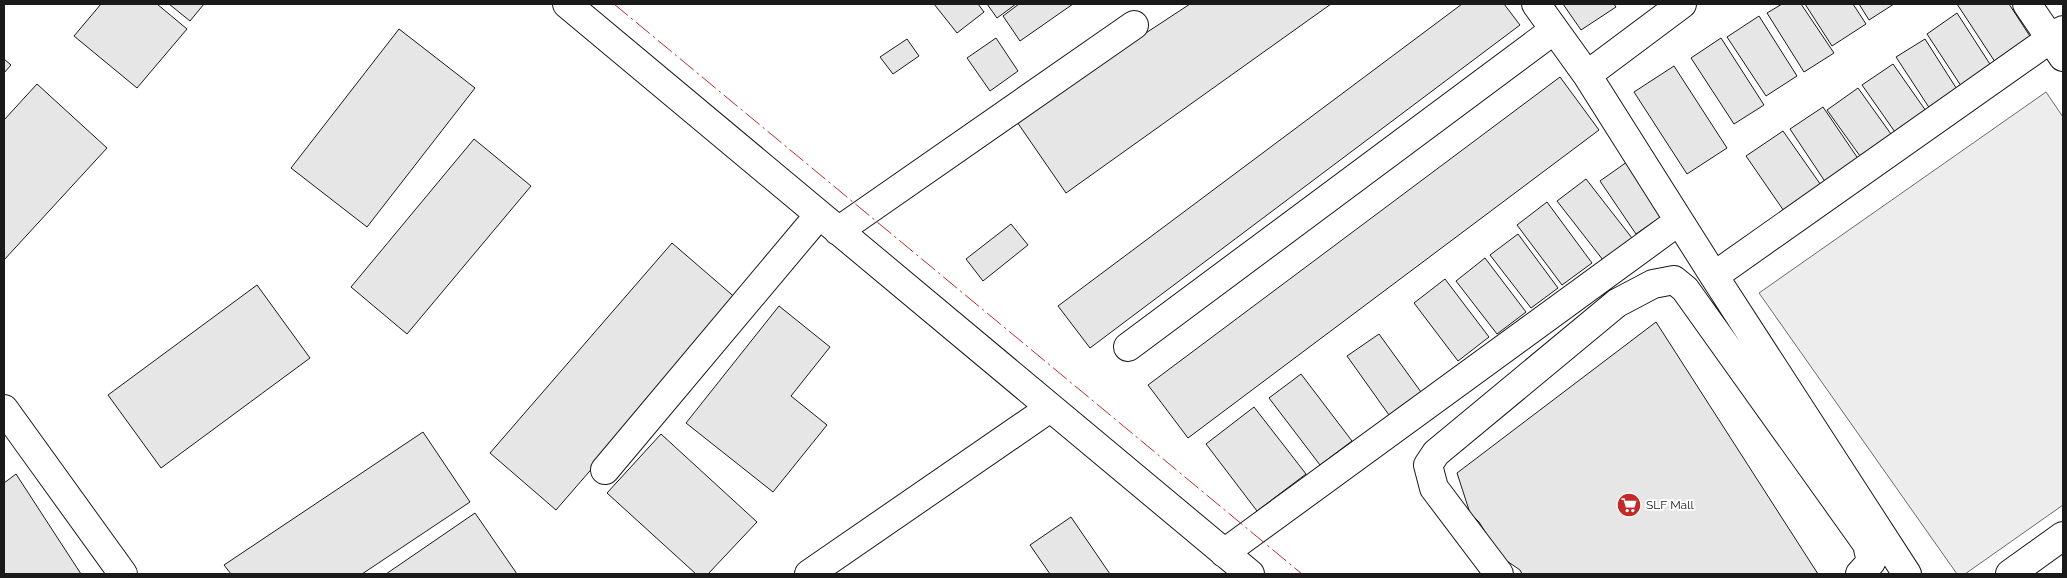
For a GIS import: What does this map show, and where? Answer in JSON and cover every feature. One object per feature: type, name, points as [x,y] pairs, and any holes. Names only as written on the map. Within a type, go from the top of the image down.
[{"type":"street","points":[[567,4],[1250,574]]},
{"type":"street","points":[[1536,4],[1586,75],[1907,574]]},
{"type":"street","points":[[1586,75],[1682,4]]},
{"type":"street","points":[[1714,276],[2059,42],[2027,4]]},
{"type":"street","points":[[605,470],[828,223],[1134,25]]},
{"type":"street","points":[[1128,347],[1554,30]]},
{"type":"street","points":[[1224,553],[1679,222]]},
{"type":"street","points":[[1499,574],[1434,488],[1428,465],[1436,453],[1617,303],[1653,284],[1674,280],[1685,289],[1867,544],[1871,562],[1860,574]]},
{"type":"street","points":[[809,574],[1050,408]]},
{"type":"street","points":[[4,409],[123,574]]},
{"type":"street","points":[[2010,574],[2063,536]]},
{"type":"shaded area","points":[[2046,92],[2063,117],[2063,505],[1965,574],[1957,574],[1759,293]]},
{"type":"building","points":[[101,4],[157,4],[187,29],[137,88],[74,36]]},
{"type":"building","points":[[169,4],[204,4],[190,21]]},
{"type":"building","points":[[934,4],[978,4],[984,12],[957,33]]},
{"type":"building","points":[[987,4],[1016,4],[997,18]]},
{"type":"building","points":[[1019,4],[1073,4],[1020,41],[1003,16]]},
{"type":"building","points":[[1190,4],[1331,4],[1066,193],[1015,119]]},
{"type":"building","points":[[1462,4],[1504,4],[1520,25],[1090,348],[1058,306]]},
{"type":"building","points":[[1563,4],[1614,4],[1616,7],[1581,30]]},
{"type":"building","points":[[1782,4],[1801,4],[1834,53],[1804,72],[1767,13]]},
{"type":"building","points":[[1805,4],[1853,4],[1866,24],[1832,46]]},
{"type":"building","points":[[1859,4],[1894,4],[1869,20]]},
{"type":"building","points":[[1957,4],[2009,4],[2037,47],[2001,71]]},
{"type":"building","points":[[1957,13],[1997,75],[1967,95],[1927,34]]},
{"type":"building","points":[[1759,16],[1797,76],[1766,96],[1727,37]]},
{"type":"building","points":[[399,29],[475,88],[367,227],[291,168]]},
{"type":"building","points":[[996,38],[1018,71],[990,91],[967,58]]},
{"type":"building","points":[[1721,38],[1764,105],[1734,124],[1691,58]]},
{"type":"building","points":[[907,39],[919,56],[893,74],[880,57]]},
{"type":"building","points":[[1925,39],[1960,94],[1932,112],[1896,57]]},
{"type":"building","points":[[4,59],[11,65],[4,73]]},
{"type":"building","points":[[1893,64],[1926,111],[1895,132],[1862,85]]},
{"type":"building","points":[[1674,66],[1727,148],[1687,174],[1634,92]]},
{"type":"building","points":[[1560,77],[1599,130],[1188,438],[1148,385]]},
{"type":"building","points":[[37,84],[107,148],[4,260],[4,120]]},
{"type":"building","points":[[1858,88],[1896,141],[1865,163],[1827,110]]},
{"type":"building","points":[[1823,107],[1859,160],[1826,183],[1790,129]]},
{"type":"building","points":[[1783,131],[1823,188],[1786,214],[1746,156]]},
{"type":"building","points":[[474,139],[531,186],[407,334],[351,287]]},
{"type":"building","points":[[1634,157],[1668,212],[1636,234],[1600,181]]},
{"type":"building","points":[[1586,179],[1632,238],[1603,260],[1557,201]]},
{"type":"building","points":[[1547,202],[1592,263],[1562,285],[1517,225]]},
{"type":"building","points":[[1011,224],[1028,245],[983,281],[966,259]]},
{"type":"building","points":[[1518,234],[1558,288],[1531,308],[1490,255]]},
{"type":"building","points":[[672,243],[738,300],[556,510],[490,453]]},
{"type":"building","points":[[1485,258],[1526,312],[1497,334],[1456,281]]},
{"type":"building","points":[[1445,279],[1489,337],[1458,361],[1414,303]]},
{"type":"building","points":[[257,285],[310,358],[161,468],[108,395]]},
{"type":"building","points":[[779,306],[830,347],[791,396],[827,425],[773,492],[686,423]]},
{"type":"building","points":[[1656,322],[1818,574],[1522,574],[1520,570],[1501,557],[1479,522],[1470,513],[1457,473]]},
{"type":"building","points":[[1379,334],[1421,392],[1389,415],[1347,356]]},
{"type":"building","points":[[1301,374],[1352,441],[1320,465],[1269,398]]},
{"type":"building","points":[[1254,407],[1306,474],[1257,511],[1206,444]]},
{"type":"building","points":[[423,432],[470,502],[362,574],[231,574],[224,565]]},
{"type":"building","points":[[661,434],[757,522],[708,574],[696,574],[607,493]]},
{"type":"building","points":[[16,474],[81,574],[4,574],[4,483]]},
{"type":"building","points":[[475,513],[517,574],[386,574]]},
{"type":"building","points":[[1071,517],[1110,574],[1050,574],[1030,545]]},
{"type":"power","points":[[614,4],[1302,574]]},
{"type":"place","name":"SLF Mall","points":[[1629,505]]}]
